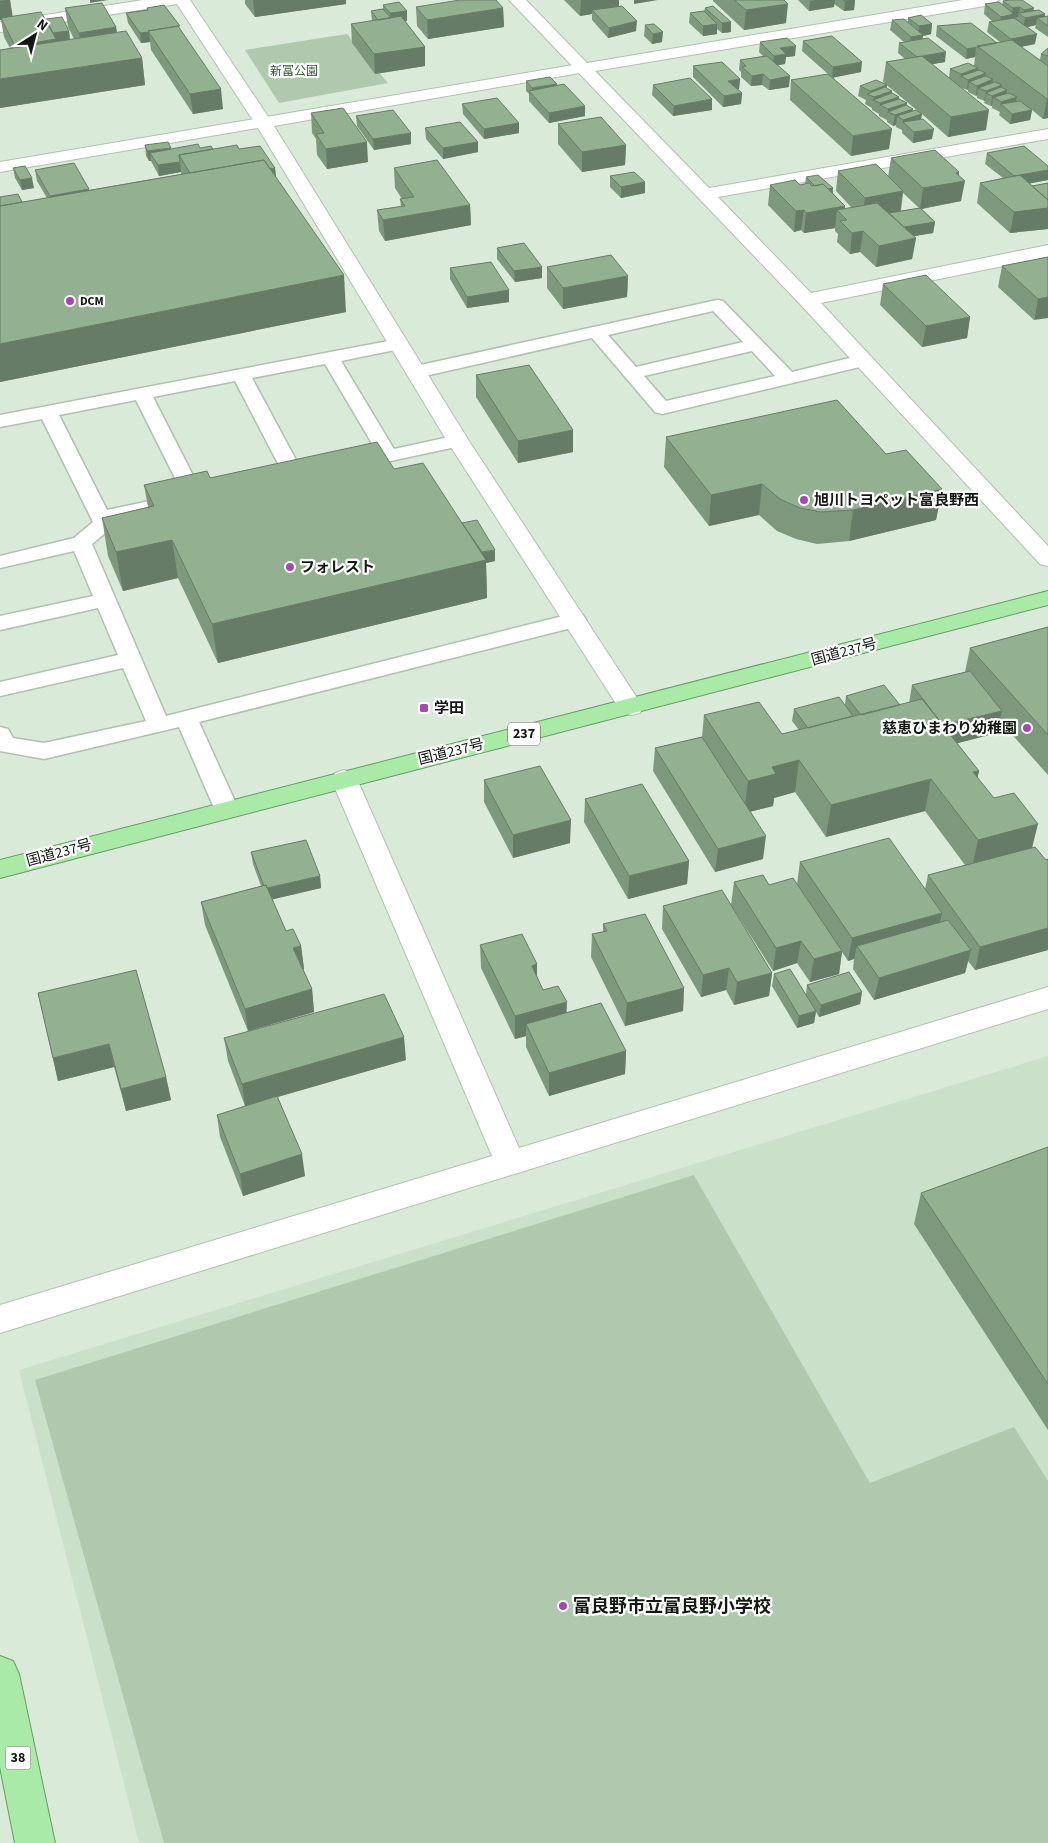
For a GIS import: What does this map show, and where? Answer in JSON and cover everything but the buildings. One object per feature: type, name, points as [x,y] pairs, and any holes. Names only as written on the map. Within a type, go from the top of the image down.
[{"type":"highway","name":"国道237号","points":[[0,869],[226,808],[631,707],[1048,598]]},
{"type":"highway","name":"38","points":[[0,1674],[35,1843]]},
{"type":"street","points":[[0,27],[173,0]]},
{"type":"street","points":[[182,0],[262,121],[458,441],[631,707]]},
{"type":"street","points":[[517,0],[585,68],[807,300],[1048,559]]},
{"type":"street","points":[[0,167],[262,121],[991,0]]},
{"type":"street","points":[[704,194],[1048,134]]},
{"type":"street","points":[[807,300],[1048,250]]},
{"type":"street","points":[[344,779],[511,1164]]},
{"type":"street","points":[[0,1319],[1048,998]]},
{"type":"lane","points":[[416,372],[717,305],[788,378]]},
{"type":"lane","points":[[596,332],[662,408],[862,360]]},
{"type":"lane","points":[[0,421],[399,344]]},
{"type":"lane","points":[[632,373],[756,345]]},
{"type":"lane","points":[[330,357],[388,456]]},
{"type":"lane","points":[[241,374],[303,473],[458,441]]},
{"type":"lane","points":[[1,559],[81,542],[115,514],[204,495],[142,394]]},
{"type":"lane","points":[[48,412],[104,524]]},
{"type":"lane","points":[[81,542],[159,725]]},
{"type":"lane","points":[[0,623],[106,600]]},
{"type":"lane","points":[[0,734],[4,744],[44,751],[159,725],[575,620]]},
{"type":"lane","points":[[0,689],[131,659]]},
{"type":"lane","points":[[186,718],[226,808]]},
{"type":"shaded area","name":"富良野市立富良野小学校","points":[[1048,1056],[1048,1843],[139,1843],[19,1370]]},
{"type":"green space","name":"新冨公園","points":[[347,34],[388,83],[279,103],[245,50]]},
{"type":"green space","name":"富良野市立富良野小学校","points":[[694,1175],[870,1483],[1014,1427],[1048,1481],[1048,1843],[164,1843],[35,1380]]},
{"type":"place","name":"DCM","points":[[70,301]]},
{"type":"place","name":"旭川トヨペット富良野西","points":[[804,500]]},
{"type":"place","name":"フォレスト","points":[[290,567]]},
{"type":"place","name":"学田","points":[[424,708]]},
{"type":"place","name":"慈恵ひまわり幼稚園","points":[[1027,728]]},
{"type":"place","name":"富良野市立富良野小学校","points":[[563,1606]]}]
